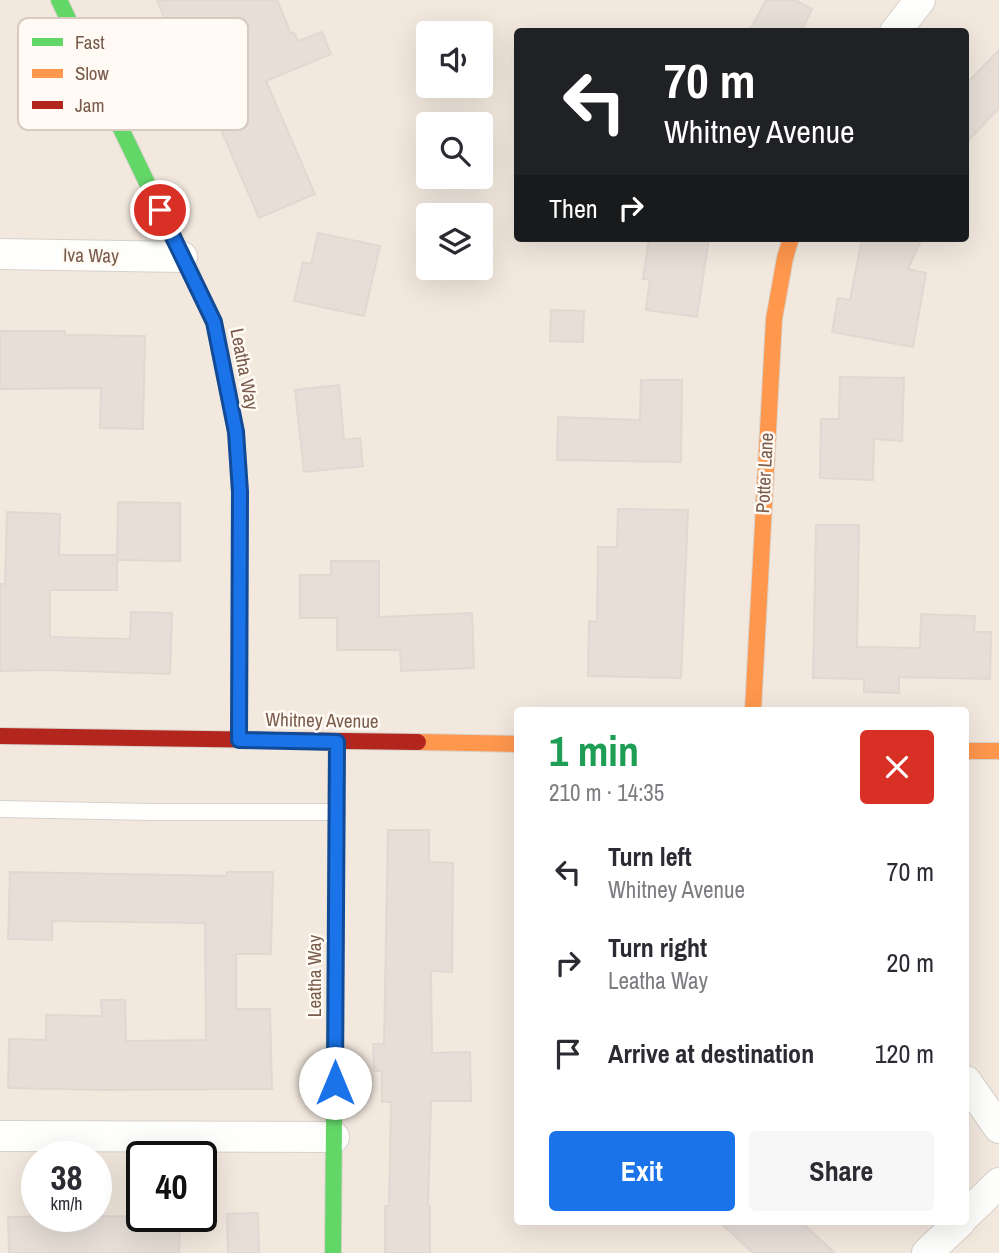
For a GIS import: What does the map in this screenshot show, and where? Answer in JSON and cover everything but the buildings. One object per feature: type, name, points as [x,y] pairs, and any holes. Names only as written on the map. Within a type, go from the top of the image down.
[{"type":"street","name":"Leatha Way","points":[[59,0],[68,18]]},
{"type":"street","points":[[898,28],[920,0]]},
{"type":"street","name":"Leatha Way","points":[[121,130],[214,322],[236,432],[240,492],[239,740]]},
{"type":"street","name":"Potter Lane","points":[[753,707],[774,319],[785,258],[791,242]]},
{"type":"street","name":"Iva Way","points":[[0,254],[182,257]]},
{"type":"street","name":"Whitney Avenue","points":[[0,736],[514,744]]},
{"type":"street","name":"Leatha Way","points":[[333,1253],[337,742]]},
{"type":"street","points":[[969,751],[999,751]]},
{"type":"street","points":[[969,1086],[999,1128]]},
{"type":"street","points":[[0,1136],[334,1137]]},
{"type":"street","points":[[969,1213],[999,1183]]},
{"type":"street","points":[[928,1253],[957,1225]]},
{"type":"lane","points":[[0,809],[151,813],[337,812]]},
{"type":"shaded area","points":[[0,0],[999,0],[999,1253],[0,1253]]},
{"type":"traffic: fast","points":[[59,0],[68,18]]},
{"type":"traffic: fast","points":[[122,130],[214,322],[223,367]]},
{"type":"traffic: fast","points":[[333,1253],[336,851]]},
{"type":"traffic: slow","points":[[753,707],[774,319],[790,242]]},
{"type":"traffic: slow","points":[[336,851],[337,742]]},
{"type":"traffic: slow","points":[[418,742],[514,744]]},
{"type":"traffic: slow","points":[[969,751],[999,751]]},
{"type":"traffic: jam","points":[[223,367],[236,432],[240,492],[239,740]]},
{"type":"traffic: jam","points":[[0,736],[418,742]]},
{"type":"route","points":[[160,210],[214,322],[236,432],[240,492],[239,740],[337,742],[335,1083]]}]
